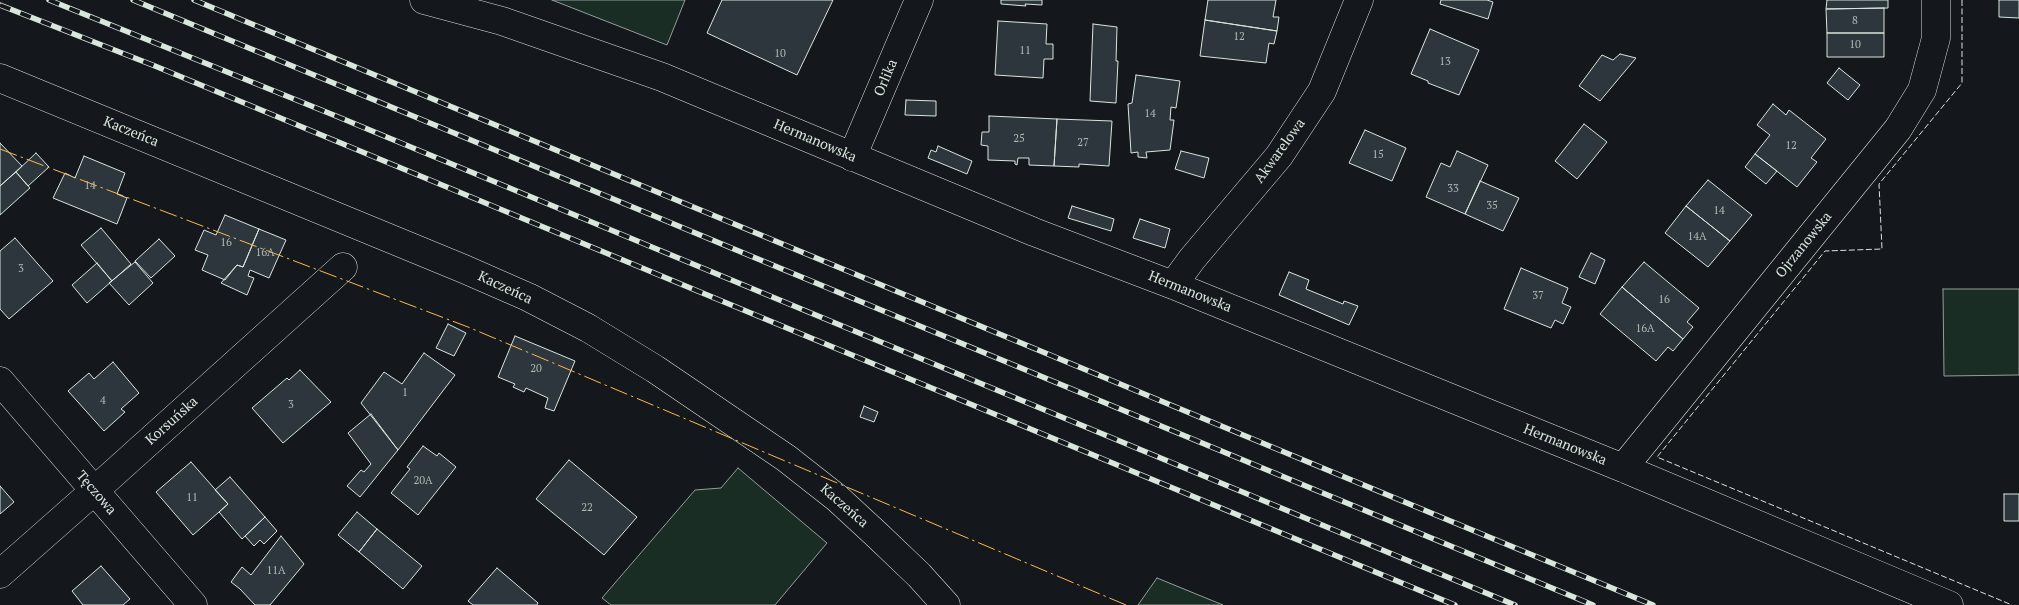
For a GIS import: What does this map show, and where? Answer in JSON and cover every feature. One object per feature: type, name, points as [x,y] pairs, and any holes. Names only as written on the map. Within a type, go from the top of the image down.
[{"type":"street","name":"Orlika","points":[[852,156],[919,0]]},
{"type":"street","name":"Akwarelowa","points":[[1173,285],[1280,156],[1322,91],[1359,0]]},
{"type":"street","name":"Ojrzanowska","points":[[1623,468],[1898,128],[1922,90],[1936,38],[1936,0]]},
{"type":"street","name":"Hermanowska","points":[[440,2],[502,21],[662,77],[1034,232],[1173,285],[1623,468],[1949,605]]},
{"type":"street","name":"Kaczeńca","points":[[0,78],[464,269],[588,328],[655,368],[786,458],[837,498],[919,575],[946,605]]},
{"type":"street","name":"Korsuńska","points":[[0,574],[94,492],[343,267]]},
{"type":"street","name":"Tęczowa","points":[[0,381],[193,605]]},
{"type":"green space","points":[[552,0],[685,0],[667,45]]},
{"type":"green space","points":[[1943,289],[2019,289],[2019,375],[1944,376]]},
{"type":"green space","points":[[738,468],[827,543],[775,605],[611,605],[602,598],[695,490],[721,488]]},
{"type":"green space","points":[[1157,578],[1223,605],[1138,605]]},
{"type":"building","points":[[722,0],[833,0],[797,75],[707,33]]},
{"type":"building","points":[[1001,0],[1042,0],[1042,5],[1001,4]]},
{"type":"building","points":[[1208,0],[1276,0],[1273,17],[1279,17],[1277,31],[1205,20]]},
{"type":"building","points":[[1441,0],[1487,0],[1493,2],[1488,19],[1440,4]]},
{"type":"building","points":[[1827,0],[1888,0],[1888,8],[1826,9]]},
{"type":"building","points":[[1999,0],[2019,0],[2019,18],[1999,17]]},
{"type":"building","points":[[1884,8],[1884,33],[1827,33],[1826,9]]},
{"type":"building","points":[[1205,20],[1277,31],[1274,44],[1269,43],[1266,63],[1200,56]]},
{"type":"building","points":[[998,21],[1047,24],[1046,44],[1053,44],[1053,59],[1044,59],[1043,78],[995,75]]},
{"type":"building","points":[[1093,24],[1117,27],[1116,103],[1090,101]]},
{"type":"building","points":[[1430,29],[1479,50],[1459,95],[1411,74]]},
{"type":"building","points":[[1827,33],[1884,33],[1884,57],[1827,57]]},
{"type":"building","points":[[1620,54],[1636,58],[1600,101],[1579,86],[1602,55],[1613,60]]},
{"type":"building","points":[[1839,68],[1860,85],[1848,100],[1827,83]]},
{"type":"building","points":[[1136,75],[1180,81],[1176,108],[1171,107],[1170,120],[1174,120],[1170,150],[1146,152],[1147,158],[1138,157],[1138,152],[1131,153],[1128,104],[1132,103]]},
{"type":"building","points":[[906,100],[936,101],[936,116],[905,115]]},
{"type":"building","points":[[1773,104],[1786,115],[1789,110],[1826,139],[1811,158],[1817,162],[1797,187],[1755,154],[1770,135],[1757,125]]},
{"type":"building","points":[[989,116],[1057,119],[1054,166],[1029,165],[1029,158],[1018,158],[1017,165],[1015,161],[988,160],[988,146],[981,145],[982,132],[989,132]]},
{"type":"building","points":[[1057,119],[1112,121],[1109,166],[1079,164],[1079,167],[1054,166]]},
{"type":"building","points":[[1584,124],[1607,142],[1577,179],[1555,161]]},
{"type":"building","points":[[1365,130],[1406,148],[1392,181],[1349,163]]},
{"type":"building","points":[[0,143],[22,166],[0,186]]},
{"type":"building","points":[[938,146],[972,161],[967,174],[928,158],[931,150],[936,152]]},
{"type":"building","points":[[1181,151],[1209,158],[1204,178],[1175,169]]},
{"type":"building","points":[[1457,151],[1488,165],[1465,214],[1426,197],[1441,163],[1450,167]]},
{"type":"building","points":[[36,153],[49,167],[28,186],[16,172]]},
{"type":"building","points":[[1755,154],[1777,171],[1766,184],[1745,167]]},
{"type":"building","points":[[84,156],[125,173],[117,194],[127,198],[117,224],[53,198],[65,173],[75,178]]},
{"type":"building","points":[[16,172],[30,188],[0,215],[0,186]]},
{"type":"building","points":[[1708,180],[1752,215],[1730,241],[1686,206]]},
{"type":"building","points":[[1480,181],[1519,198],[1503,231],[1465,214]]},
{"type":"building","points":[[1072,206],[1114,219],[1111,231],[1068,218]]},
{"type":"building","points":[[1686,206],[1730,241],[1708,267],[1665,233]]},
{"type":"building","points":[[225,215],[259,229],[243,267],[237,265],[225,280],[202,270],[208,255],[195,250],[204,230],[216,235]]},
{"type":"building","points":[[1140,219],[1170,229],[1165,248],[1133,238]]},
{"type":"building","points":[[101,228],[131,264],[112,281],[81,245]]},
{"type":"building","points":[[259,229],[286,240],[269,278],[250,270],[248,276],[254,278],[247,295],[221,283],[237,265],[243,267]]},
{"type":"building","points":[[15,238],[53,281],[9,319],[0,309],[0,251]]},
{"type":"building","points":[[159,239],[175,256],[151,278],[135,261]]},
{"type":"building","points":[[1591,253],[1605,260],[1595,284],[1579,277]]},
{"type":"building","points":[[135,262],[153,283],[129,305],[109,283]]},
{"type":"building","points":[[1644,262],[1699,308],[1687,322],[1693,327],[1683,339],[1622,287]]},
{"type":"building","points":[[97,263],[112,281],[87,303],[72,285]]},
{"type":"building","points":[[1521,268],[1568,288],[1562,303],[1571,307],[1563,324],[1555,320],[1551,328],[1504,309]]},
{"type":"building","points":[[1289,272],[1309,280],[1306,289],[1343,304],[1344,301],[1358,306],[1349,325],[1279,295]]},
{"type":"building","points":[[1622,287],[1683,339],[1673,351],[1668,347],[1656,361],[1600,314]]},
{"type":"building","points":[[448,324],[466,333],[454,356],[436,348]]},
{"type":"building","points":[[515,336],[575,361],[554,411],[545,408],[548,398],[526,388],[524,392],[513,387],[515,384],[498,377]]},
{"type":"building","points":[[424,353],[455,375],[398,450],[361,403],[384,372],[402,384]]},
{"type":"building","points":[[113,362],[139,393],[121,409],[125,412],[104,431],[68,391],[89,373],[94,379]]},
{"type":"building","points":[[300,370],[331,402],[283,443],[252,408],[287,378],[289,380]]},
{"type":"building","points":[[864,406],[878,412],[874,422],[860,417]]},
{"type":"building","points":[[371,414],[398,450],[360,497],[347,486],[361,470],[364,472],[371,464],[348,433]]},
{"type":"building","points":[[423,446],[437,456],[439,453],[456,467],[418,515],[391,493],[410,469],[407,467]]},
{"type":"building","points":[[569,460],[637,517],[604,555],[536,499]]},
{"type":"building","points":[[191,462],[228,504],[193,535],[156,492]]},
{"type":"building","points":[[230,477],[265,517],[242,539],[219,512],[228,504],[215,490]]},
{"type":"building","points":[[0,486],[14,502],[0,514]]},
{"type":"building","points":[[2004,494],[2019,494],[2019,521],[2004,521]]},
{"type":"building","points":[[357,512],[377,529],[359,552],[338,535]]},
{"type":"building","points":[[265,517],[277,531],[264,544],[260,540],[254,546],[245,536]]},
{"type":"building","points":[[377,529],[422,566],[403,589],[359,552]]},
{"type":"building","points":[[281,536],[304,564],[270,605],[255,605],[231,582],[242,567],[251,575]]},
{"type":"building","points":[[101,566],[130,599],[123,605],[83,605],[72,591]]},
{"type":"building","points":[[497,568],[538,603],[537,605],[473,605],[468,601]]},
{"type":"railway","points":[[49,0],[336,116],[1515,605]]},
{"type":"railway","points":[[133,0],[1593,605]]},
{"type":"railway","points":[[194,0],[1653,605]]},
{"type":"railway","points":[[0,5],[155,66],[1455,605]]},
{"type":"fence","points":[[1962,0],[1962,83],[1879,184],[1882,249],[1825,251],[1657,457],[2012,605]]},
{"type":"power","points":[[0,149],[468,327],[1126,605]]}]
